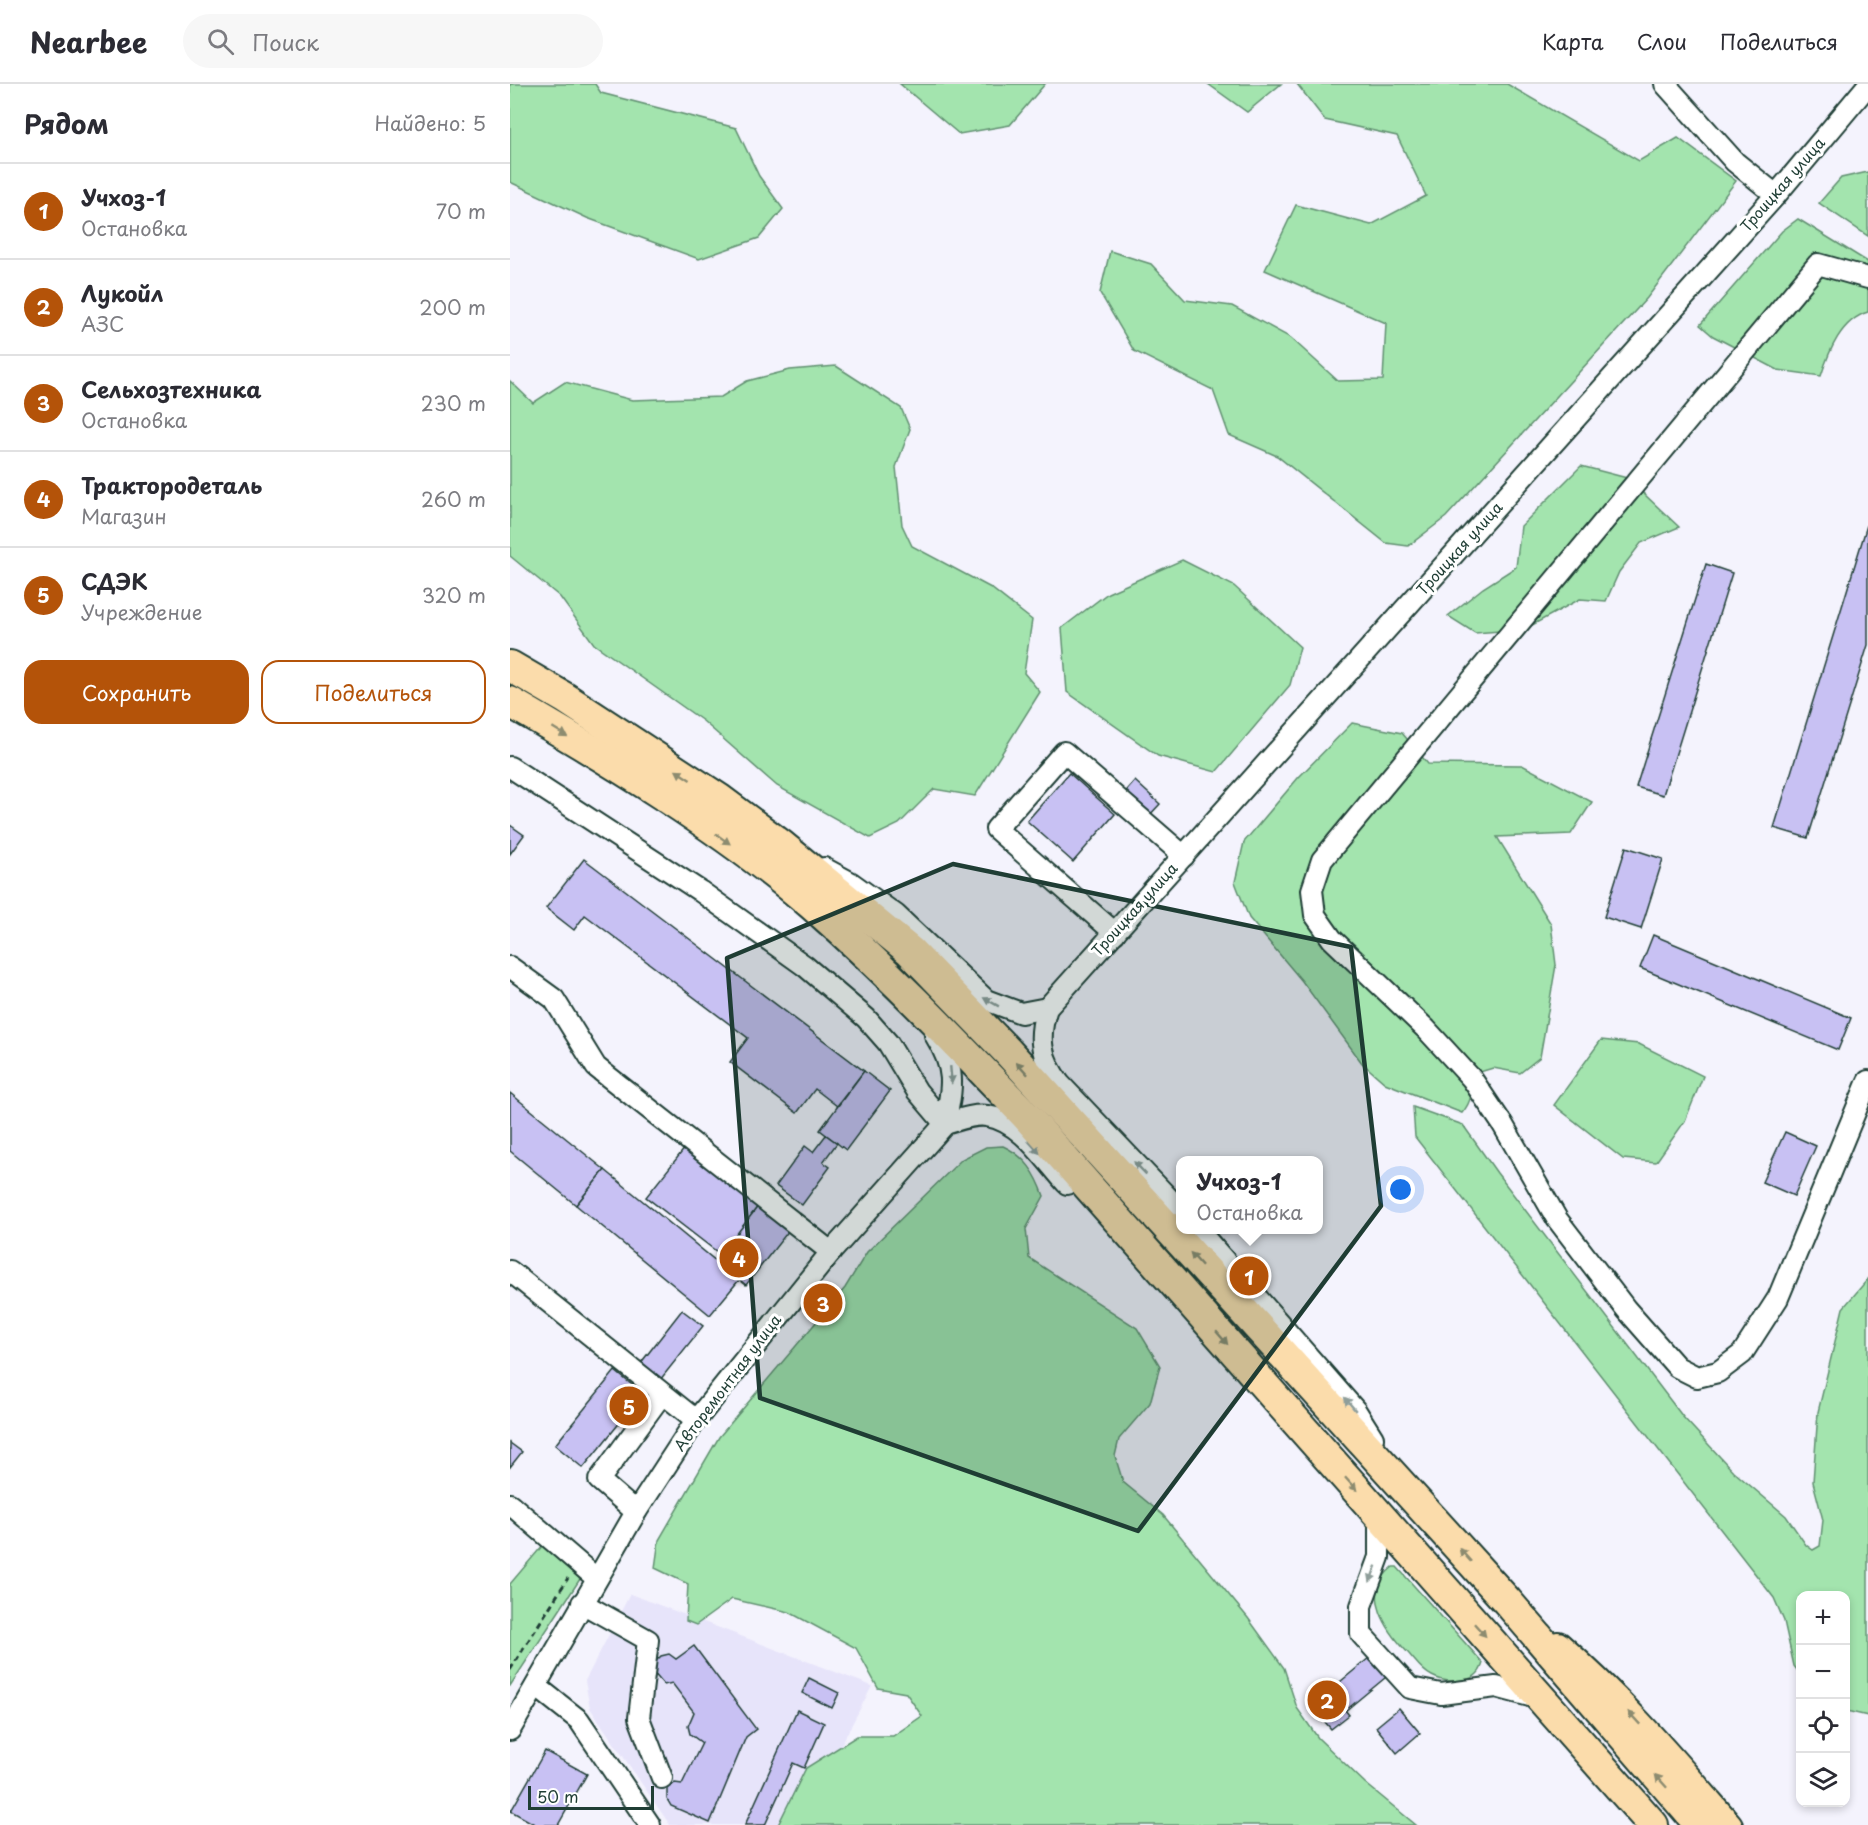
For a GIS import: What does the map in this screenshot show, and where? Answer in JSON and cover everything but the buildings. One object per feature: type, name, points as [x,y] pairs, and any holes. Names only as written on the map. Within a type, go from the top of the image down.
[{"type":"highway","points":[[510,666],[719,799],[781,845],[910,951],[962,1003],[1507,1601],[1700,1825]]},
{"type":"highway","points":[[510,702],[700,822],[810,903],[932,1017],[1012,1101],[1653,1825]]},
{"type":"main road","points":[[1507,1601],[1595,1677],[1659,1744],[1729,1825]]},
{"type":"main road","points":[[1567,1728],[1642,1825]]},
{"type":"street","points":[[1665,84],[1735,162],[1776,195]]},
{"type":"street","name":"Троицкая улица","points":[[1047,1008],[1776,195],[1868,85]]},
{"type":"street","points":[[1868,278],[1818,264],[1322,860],[1312,890],[1315,915],[1332,939],[1426,1029],[1472,1079],[1503,1125],[1557,1219],[1626,1309],[1677,1368],[1697,1377],[1718,1372],[1742,1354],[1778,1298],[1868,1081]]},
{"type":"street","points":[[1115,933],[996,829],[1064,752],[1184,856]]},
{"type":"street","points":[[510,767],[700,891],[805,966],[866,1018],[888,1043],[917,1091],[945,1124]]},
{"type":"street","points":[[781,845],[850,882],[896,915],[986,1000],[1021,1012],[1047,1008],[1041,1028],[1040,1048],[1049,1069],[1176,1206]]},
{"type":"street","points":[[810,903],[847,948],[933,1033],[949,1058],[953,1077],[945,1124]]},
{"type":"street","points":[[510,967],[554,999],[596,1067],[831,1252]]},
{"type":"street","points":[[945,1124],[970,1116],[985,1116],[1002,1120],[1017,1129],[1129,1252],[1192,1304]]},
{"type":"street","name":"Авторемонтная улица","points":[[513,1720],[536,1686],[636,1512],[696,1420],[831,1252],[945,1124]]},
{"type":"street","points":[[1201,1234],[1356,1411],[1405,1489]]},
{"type":"street","points":[[510,1271],[696,1420]]},
{"type":"street","points":[[636,1512],[599,1480],[662,1394]]},
{"type":"street","points":[[510,1504],[596,1578]]},
{"type":"street","points":[[1379,1516],[1379,1557],[1361,1606],[1361,1634],[1410,1688],[1441,1694],[1496,1687],[1542,1699]]},
{"type":"street","points":[[582,1603],[648,1640],[639,1718],[662,1778]]},
{"type":"street","points":[[536,1686],[579,1720],[650,1825]]},
{"type":"path","points":[[510,1670],[579,1562]]},
{"type":"highlighted area","points":[[953,864],[1351,947],[1381,1206],[1138,1531],[760,1398],[727,958]]},
{"type":"shaded area","points":[[630,1594],[872,1686],[799,1825],[670,1825],[590,1708],[585,1681]]},
{"type":"green space","points":[[510,84],[595,84],[601,93],[736,128],[759,176],[783,209],[759,238],[699,259],[587,218],[510,182]]},
{"type":"green space","points":[[900,84],[1045,84],[1010,125],[959,134]]},
{"type":"green space","points":[[1208,84],[1281,84],[1247,112]]},
{"type":"green space","points":[[1297,84],[1507,84],[1639,161],[1678,138],[1736,181],[1647,298],[1446,517],[1408,546],[1386,543],[1277,456],[1229,435],[1213,390],[1134,351],[1100,293],[1110,251],[1151,264],[1185,300],[1232,306],[1291,338],[1338,381],[1383,380],[1386,323],[1265,270],[1296,205],[1371,225],[1426,196],[1397,136],[1325,120]]},
{"type":"green space","points":[[1868,172],[1868,236],[1819,203],[1841,178]]},
{"type":"green space","points":[[1798,219],[1868,262],[1868,312],[1850,322],[1843,329],[1832,347],[1821,376],[1778,370],[1713,336],[1700,325],[1782,231]]},
{"type":"green space","points":[[836,366],[901,408],[910,429],[896,467],[902,525],[912,546],[991,588],[1032,620],[1024,673],[1040,692],[975,796],[934,789],[899,824],[870,838],[777,786],[703,721],[594,644],[560,597],[510,556],[510,381],[533,403],[565,382],[632,400],[721,397],[747,381],[790,370]]},
{"type":"green space","points":[[1581,466],[1627,478],[1679,527],[1641,543],[1619,572],[1606,601],[1580,599],[1525,629],[1475,633],[1448,616],[1483,588],[1516,567],[1521,526]]},
{"type":"green space","points":[[1182,560],[1234,586],[1300,647],[1290,685],[1216,772],[1158,756],[1067,692],[1062,628],[1108,593]]},
{"type":"green space","points":[[1352,723],[1402,733],[1428,764],[1522,765],[1592,802],[1571,834],[1497,837],[1551,924],[1556,965],[1540,1057],[1520,1073],[1493,1068],[1473,1074],[1470,1100],[1462,1113],[1385,1083],[1362,1063],[1302,981],[1249,918],[1235,882],[1244,842],[1298,778]]},
{"type":"green space","points":[[1601,1040],[1639,1044],[1703,1076],[1685,1121],[1656,1162],[1623,1159],[1554,1105]]},
{"type":"green space","points":[[1413,1107],[1463,1125],[1683,1417],[1733,1471],[1786,1516],[1806,1545],[1813,1550],[1820,1546],[1823,1520],[1813,1482],[1818,1412],[1843,1308],[1868,1279],[1868,1716],[1850,1712],[1850,1591],[1796,1591],[1796,1669],[1784,1621],[1774,1598],[1415,1137]]},
{"type":"green space","points":[[1003,1146],[1018,1155],[1029,1166],[1044,1196],[1026,1229],[1029,1258],[1137,1328],[1160,1366],[1150,1403],[1119,1439],[1115,1456],[1123,1482],[1163,1515],[1248,1618],[1284,1668],[1297,1708],[1318,1738],[1365,1783],[1416,1825],[778,1825],[806,1768],[857,1736],[893,1736],[922,1716],[906,1693],[878,1688],[856,1648],[789,1612],[732,1599],[696,1625],[686,1621],[688,1584],[655,1568],[659,1540],[719,1437],[845,1288],[867,1252],[962,1159],[986,1147]]},
{"type":"green space","points":[[543,1545],[580,1579],[510,1686],[510,1584]]},
{"type":"green space","points":[[1393,1567],[1397,1567],[1483,1663],[1479,1672],[1474,1676],[1452,1681],[1432,1676],[1420,1666],[1393,1635],[1380,1612],[1378,1588],[1383,1577]]},
{"type":"place","name":"Трактородеталь","points":[[739,1258]]},
{"type":"place","name":"Учхоз-1","points":[[1249,1276]]},
{"type":"place","name":"Сельхозтехника","points":[[823,1303]]},
{"type":"place","name":"СДЭК","points":[[629,1406]]},
{"type":"place","name":"Лукойл","points":[[1327,1700]]}]
